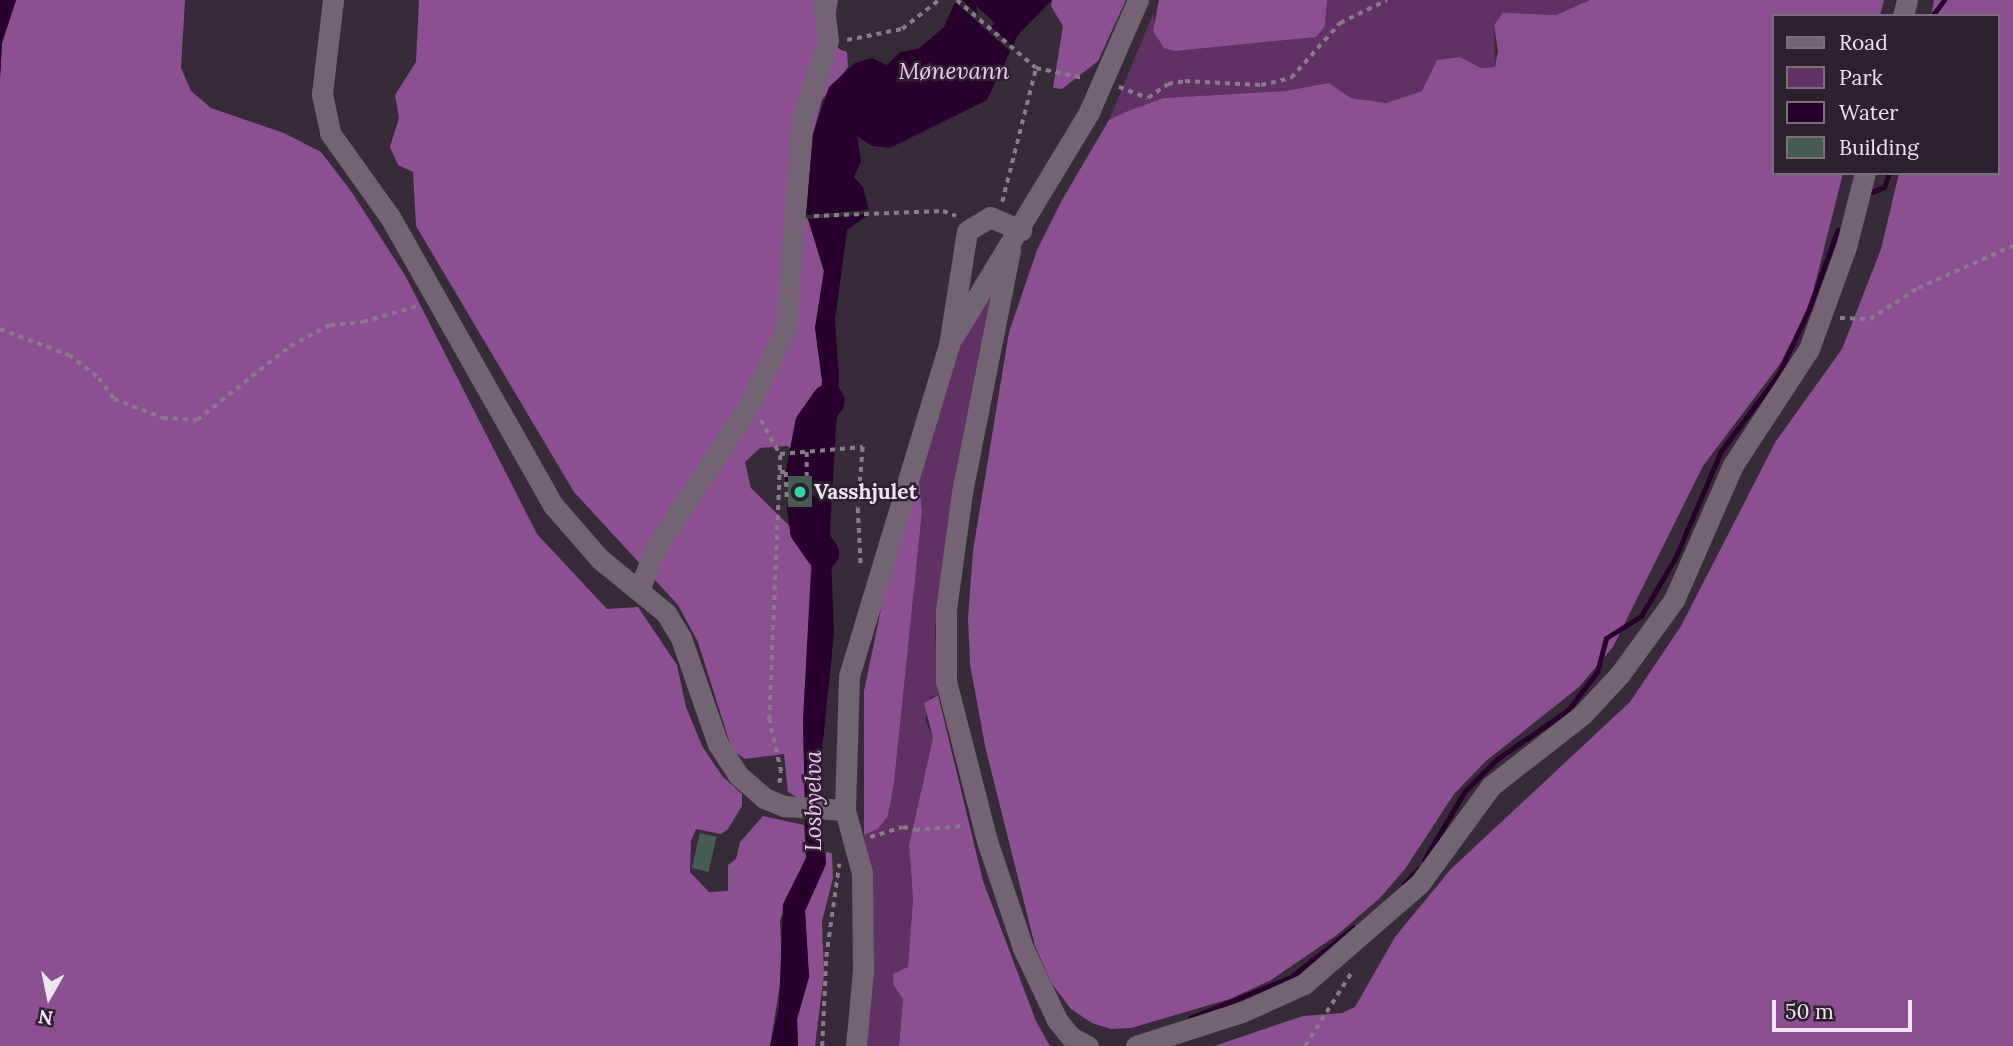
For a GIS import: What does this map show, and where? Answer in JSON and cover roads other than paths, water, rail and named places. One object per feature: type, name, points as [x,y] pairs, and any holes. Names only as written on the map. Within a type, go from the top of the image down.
[{"type":"street","points":[[332,0],[322,80],[325,120],[345,159],[385,209],[553,505],[600,559],[640,588],[666,613],[681,638],[728,762],[750,787],[775,803],[812,811],[845,810]]},
{"type":"street","points":[[640,588],[655,549],[749,405],[786,327],[802,118],[828,40],[823,0]]},
{"type":"street","points":[[948,345],[1010,250],[1104,84],[1139,0]]},
{"type":"street","points":[[1136,1046],[1254,1007],[1304,984],[1420,883],[1490,786],[1601,696],[1675,600],[1723,485],[1742,448],[1797,371],[1821,318],[1864,175]]},
{"type":"street","points":[[856,1046],[863,956],[862,873],[847,850],[845,810],[849,676],[948,345],[967,231],[975,222],[998,218],[1021,230]]},
{"type":"street","points":[[1010,250],[969,453],[944,633],[949,700],[1002,891],[1046,1003],[1064,1030],[1088,1046]]},
{"type":"water","points":[[0,0],[16,0],[2,43],[0,78]]},
{"type":"water","name":"Mønevann","points":[[956,0],[1052,0],[1018,35],[987,100],[890,148],[872,146],[857,136],[861,161],[854,177],[863,187],[869,210],[806,215],[813,134],[829,87],[855,63],[872,58],[887,65],[900,52],[918,49],[944,27]]},
{"type":"water","points":[[869,214],[847,230],[835,320],[839,378],[830,529],[834,633],[817,801],[826,864],[805,911],[809,977],[797,1019],[798,1046],[770,1046],[779,1007],[783,904],[806,858],[803,721],[822,380],[815,328],[824,271],[808,219]]},
{"type":"waterway","points":[[1934,14],[1944,0]]},
{"type":"waterway","points":[[1872,192],[1884,187],[1888,175]]},
{"type":"waterway","points":[[1424,860],[1464,792],[1497,759],[1568,710],[1597,672],[1606,638],[1641,616],[1676,556],[1721,451],[1778,375],[1808,311],[1838,229]]},
{"type":"waterway","name":"Losbyelva","points":[[801,476],[811,424],[828,400]]},
{"type":"waterway","name":"Losbyelva","points":[[803,508],[806,530],[822,553]]},
{"type":"waterway","points":[[1404,884],[1419,868]]},
{"type":"waterway","points":[[1190,1018],[1291,977],[1354,927]]},
{"type":"place","name":"Vasshjulet","points":[[800,492]]}]
